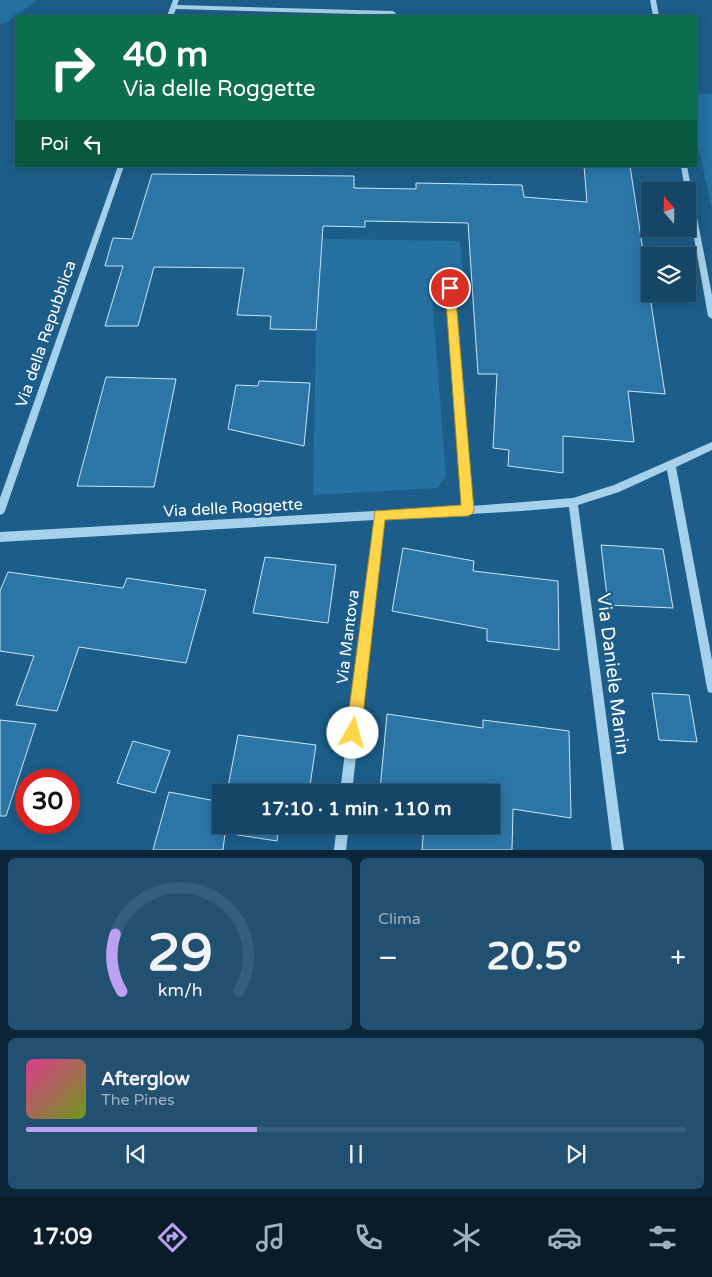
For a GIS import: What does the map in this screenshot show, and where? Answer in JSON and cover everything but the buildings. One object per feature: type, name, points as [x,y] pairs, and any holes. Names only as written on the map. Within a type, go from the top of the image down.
[{"type":"street","points":[[170,15],[176,0]]},
{"type":"street","points":[[653,0],[656,15]]},
{"type":"street","points":[[173,7],[393,13]]},
{"type":"street","name":"Via della Repubblica","points":[[0,511],[120,167]]},
{"type":"street","points":[[684,167],[712,316]]},
{"type":"street","points":[[450,288],[468,510]]},
{"type":"street","name":"Via delle Roggette","points":[[0,537],[468,510],[573,502],[616,489],[712,446]]},
{"type":"street","points":[[671,466],[712,688]]},
{"type":"street","name":"Via Daniele Manin","points":[[573,502],[618,850]]},
{"type":"street","name":"Via Mantova","points":[[347,784],[379,515]]},
{"type":"street","points":[[340,850],[342,834]]},
{"type":"shaded area","points":[[0,0],[37,0],[8,22],[0,24]]},
{"type":"shaded area","points":[[697,94],[712,94],[712,209],[697,141]]},
{"type":"shaded area","points":[[323,239],[460,241],[464,283],[431,283],[446,476],[437,488],[313,495],[316,330]]},
{"type":"route","points":[[353,733],[379,515],[468,510],[450,288]]}]
